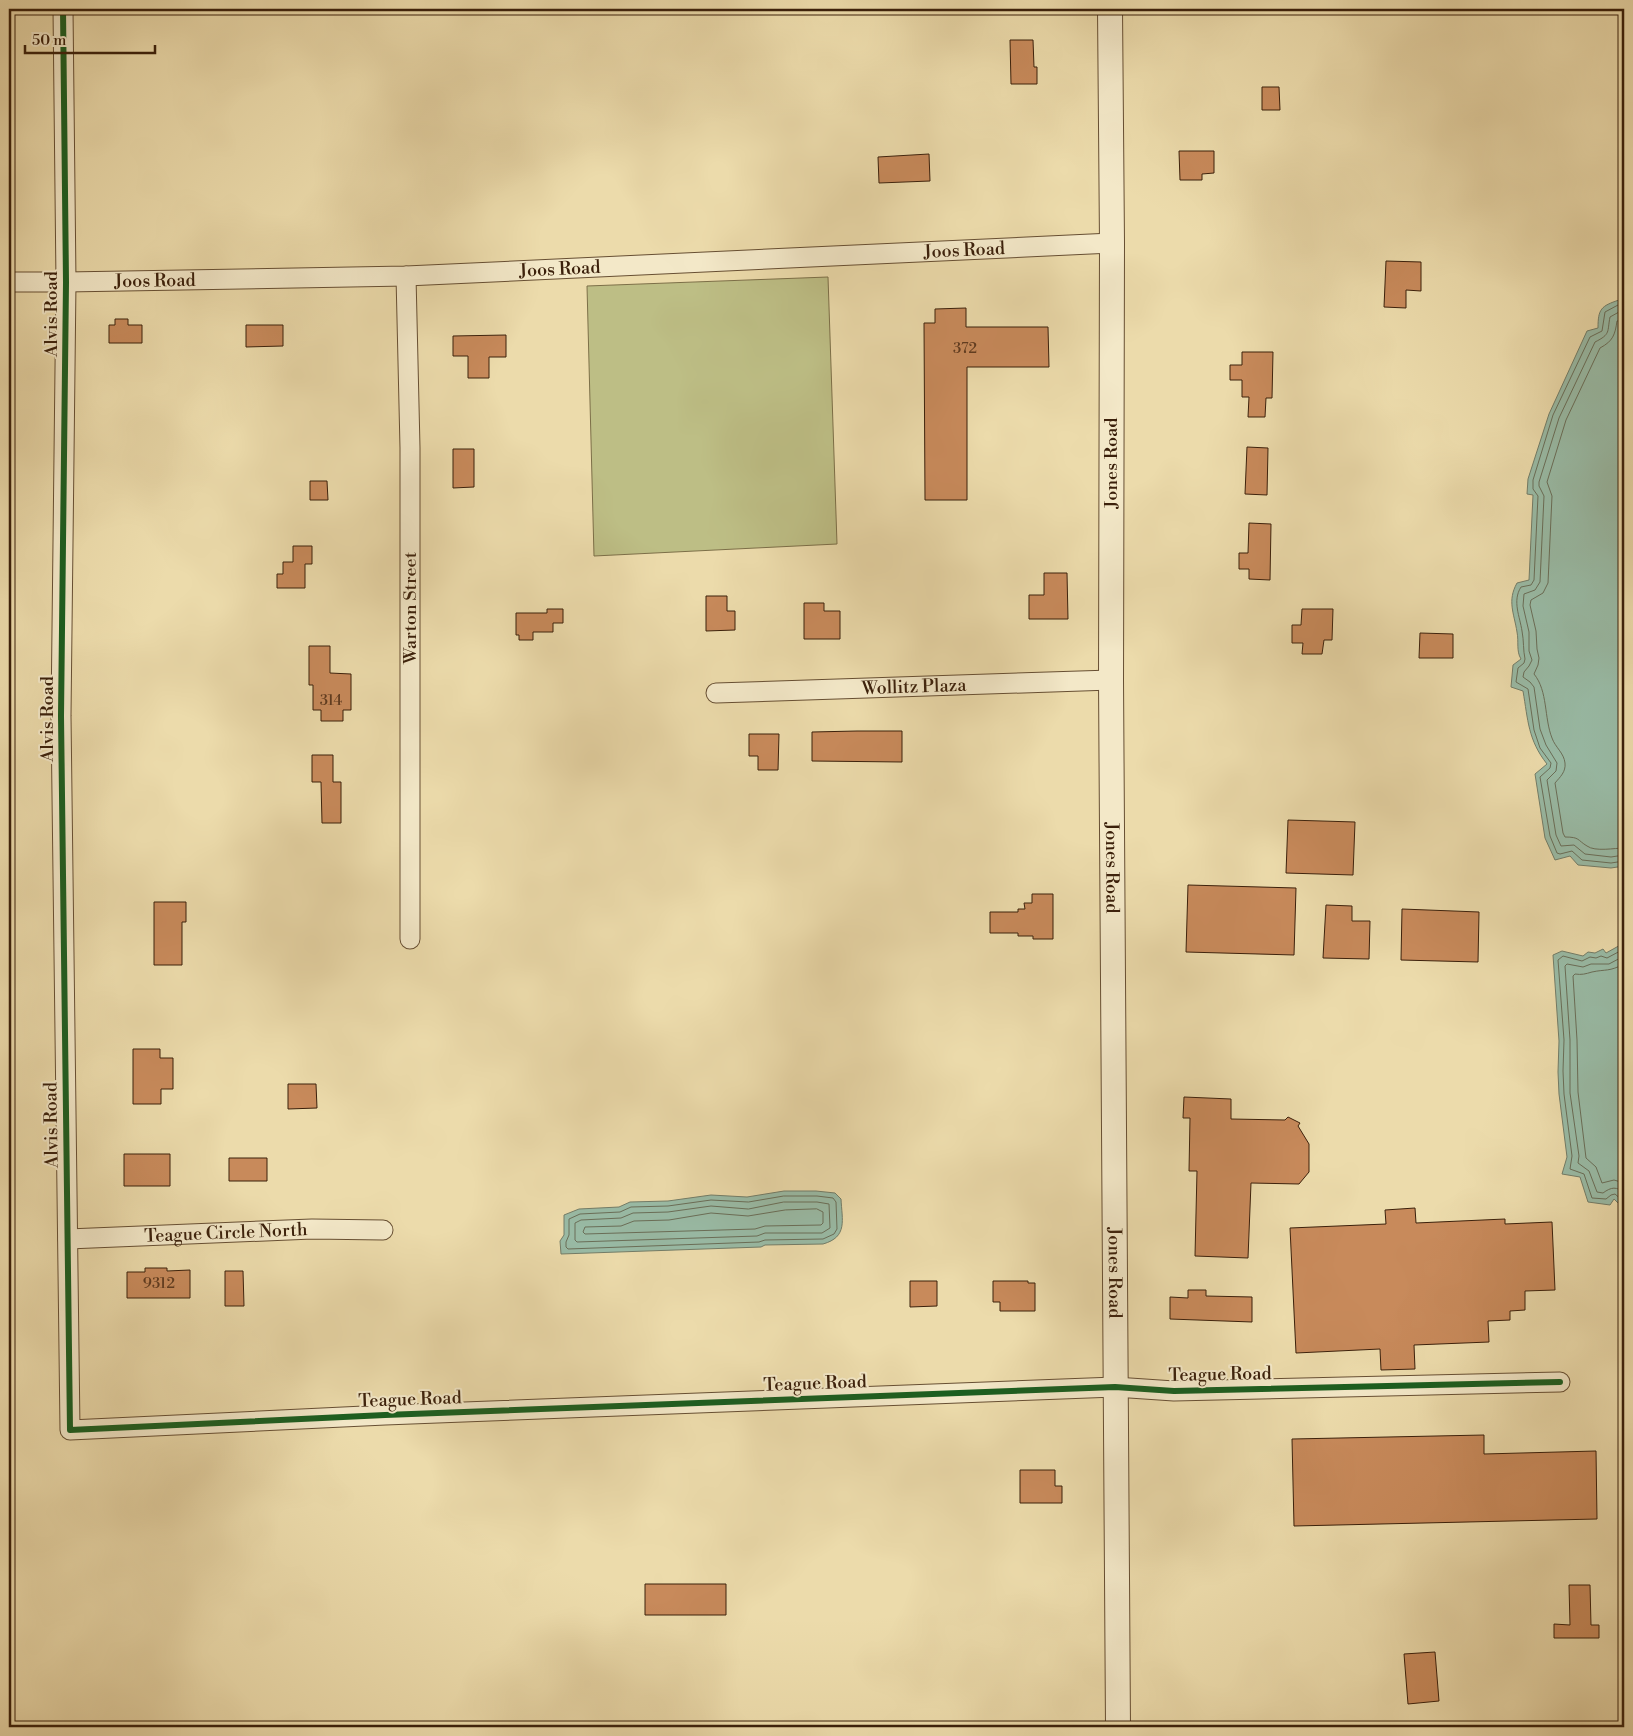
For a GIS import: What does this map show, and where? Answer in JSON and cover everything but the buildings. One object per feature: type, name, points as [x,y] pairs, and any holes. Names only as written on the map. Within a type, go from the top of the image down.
[{"type":"street","name":"Alvis Road","points":[[63,9],[66,282],[61,716],[70,1430]]},
{"type":"street","name":"Jones Road","points":[[1110,9],[1112,243],[1111,680],[1118,1727]]},
{"type":"street","name":"Joos Road","points":[[9,282],[406,276],[1112,243]]},
{"type":"street","name":"Warton Street","points":[[406,276],[410,448],[410,939]]},
{"type":"street","name":"Wollitz Plaza","points":[[716,693],[1111,680]]},
{"type":"street","name":"Teague Circle North","points":[[68,1239],[312,1229],[383,1230]]},
{"type":"street","name":"Teague Road","points":[[70,1430],[385,1415],[1115,1386],[1174,1391],[1560,1382]]},
{"type":"green space","points":[[828,277],[837,544],[594,556],[587,286]]},
{"type":"water","points":[[1619,300],[1624,301],[1624,866],[1611,868],[1578,865],[1570,856],[1555,860],[1545,838],[1535,774],[1547,764],[1532,738],[1523,691],[1511,687],[1513,665],[1521,659],[1512,596],[1517,583],[1529,580],[1533,495],[1527,494],[1528,479],[1549,414],[1587,331],[1598,328],[1600,312],[1604,306]]},
{"type":"water","points":[[1624,943],[1624,1209],[1614,1199],[1610,1205],[1588,1202],[1580,1177],[1562,1174],[1567,1157],[1559,1094],[1559,1041],[1553,955],[1562,951],[1583,956],[1588,952],[1595,953],[1603,949],[1606,953]]},
{"type":"water","points":[[784,1191],[835,1193],[841,1199],[842,1214],[842,1227],[836,1237],[823,1244],[561,1254],[560,1241],[564,1235],[564,1215],[579,1209],[619,1207],[630,1202],[668,1201],[711,1195],[747,1197]]},
{"type":"cycle path","points":[[63,9],[66,282],[61,716],[70,1430],[385,1415],[1115,1387],[1174,1391],[1560,1382]]}]
